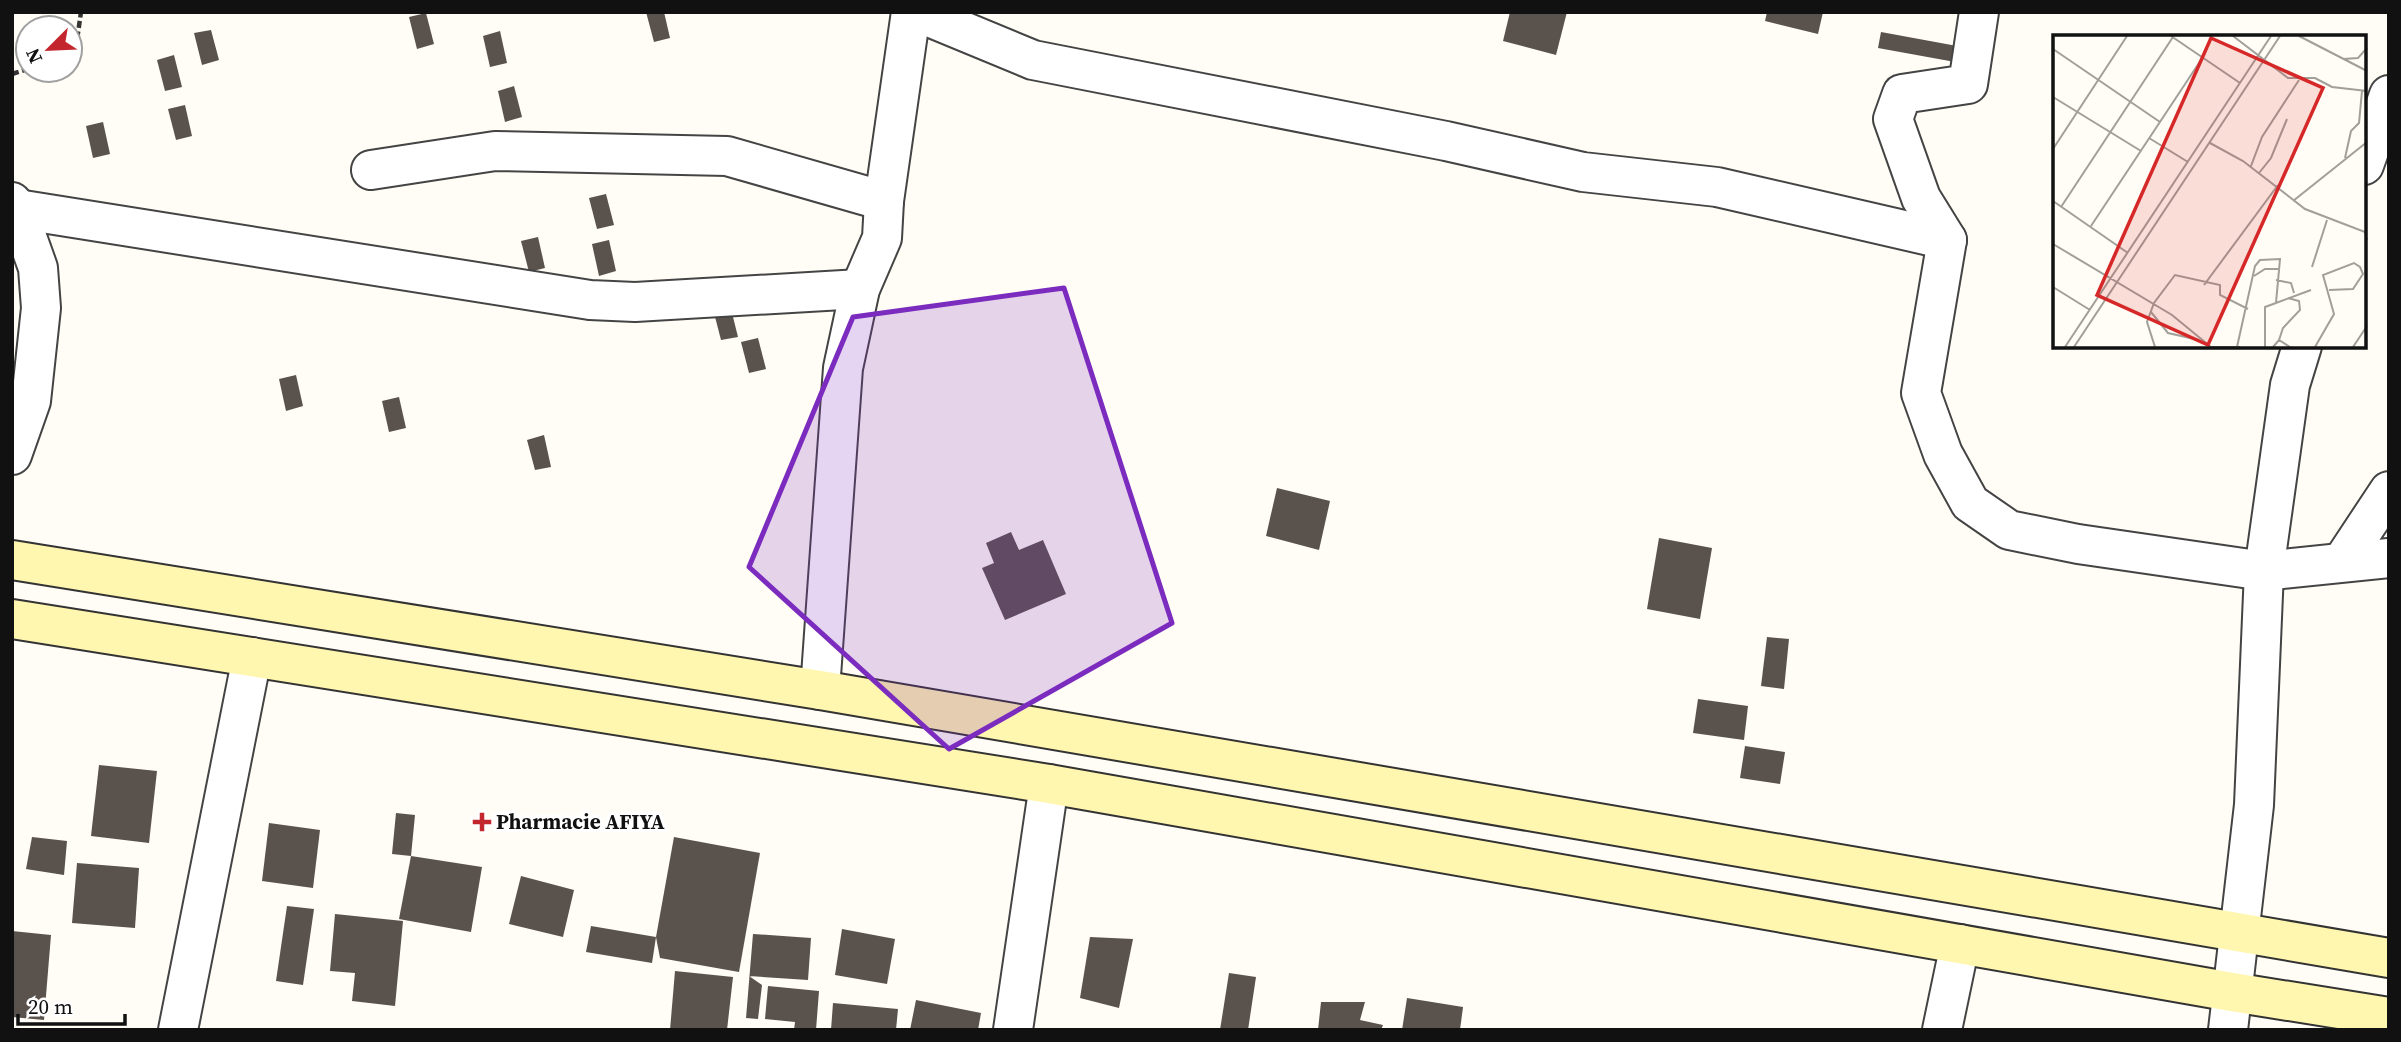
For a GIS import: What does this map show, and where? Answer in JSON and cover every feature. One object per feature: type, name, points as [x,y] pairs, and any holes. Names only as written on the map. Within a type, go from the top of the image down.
[{"type":"main road","points":[[12,561],[820,691],[2389,958]]},
{"type":"main road","points":[[12,619],[1049,785],[2232,992],[2389,1017]]},
{"type":"street","points":[[820,691],[843,368],[860,289],[882,238],[884,201],[911,12]]},
{"type":"street","points":[[917,12],[1033,60],[1446,141],[1583,172],[1717,187],[1947,240]]},
{"type":"street","points":[[1979,12],[1968,84],[1902,94],[1893,119],[1920,198],[1947,240],[1922,393],[1943,454],[1970,503],[2009,530],[2078,544],[2264,570],[2389,558]]},
{"type":"street","points":[[2366,159],[2389,95]]},
{"type":"street","points":[[371,170],[495,151],[727,156],[884,201]]},
{"type":"street","points":[[12,455],[31,401],[41,309],[38,268],[15,206],[590,300],[635,302],[860,289]]},
{"type":"street","points":[[2228,1030],[2237,933],[2254,805],[2264,570],[2290,385],[2301,348]]},
{"type":"street","points":[[2342,562],[2389,491]]},
{"type":"street","points":[[178,1030],[252,657]]},
{"type":"street","points":[[1013,1030],[1049,785]]},
{"type":"street","points":[[1942,1030],[1960,944]]},
{"type":"highlighted area","points":[[1064,288],[1172,623],[949,749],[749,567],[853,317]]},
{"type":"building","points":[[646,12],[664,12],[670,38],[654,42]]},
{"type":"building","points":[[1510,12],[1567,12],[1556,55],[1503,41]]},
{"type":"building","points":[[1767,12],[1823,12],[1818,34],[1765,21]]},
{"type":"building","points":[[426,13],[434,44],[417,49],[409,17]]},
{"type":"building","points":[[211,30],[219,60],[202,65],[194,33]]},
{"type":"building","points":[[500,31],[507,63],[490,67],[483,36]]},
{"type":"building","points":[[1881,32],[1957,46],[1955,62],[1878,48]]},
{"type":"building","points":[[174,55],[182,87],[165,91],[157,60]]},
{"type":"building","points":[[514,86],[522,117],[505,122],[498,91]]},
{"type":"building","points":[[185,105],[192,136],[176,140],[168,109]]},
{"type":"building","points":[[103,122],[110,154],[93,158],[86,126]]},
{"type":"building","points":[[606,194],[614,225],[597,229],[589,198]]},
{"type":"building","points":[[538,237],[545,268],[529,272],[521,241]]},
{"type":"building","points":[[609,240],[616,271],[599,276],[592,244]]},
{"type":"building","points":[[730,305],[738,337],[721,340],[713,309]]},
{"type":"building","points":[[758,338],[766,369],[749,373],[741,342]]},
{"type":"building","points":[[296,375],[303,406],[286,411],[279,379]]},
{"type":"building","points":[[399,397],[406,428],[389,432],[382,401]]},
{"type":"building","points":[[544,435],[551,467],[535,470],[527,440]]},
{"type":"building","points":[[1277,488],[1330,501],[1319,550],[1266,536]]},
{"type":"building","points":[[1011,532],[1019,550],[1043,540],[1066,594],[1005,620],[982,568],[994,563],[986,543]]},
{"type":"building","points":[[1659,538],[1712,548],[1700,619],[1647,609]]},
{"type":"building","points":[[1767,637],[1789,639],[1784,689],[1761,686]]},
{"type":"building","points":[[1698,699],[1748,706],[1744,740],[1693,733]]},
{"type":"building","points":[[1745,746],[1785,752],[1780,784],[1740,778]]},
{"type":"building","points":[[99,765],[157,771],[149,843],[91,836]]},
{"type":"building","points":[[396,813],[415,815],[411,856],[392,854]]},
{"type":"building","points":[[269,823],[320,830],[313,888],[262,881]]},
{"type":"building","points":[[32,837],[67,841],[64,875],[26,869]]},
{"type":"building","points":[[674,837],[760,853],[739,972],[660,958],[656,937]]},
{"type":"building","points":[[411,856],[482,867],[471,932],[399,919]]},
{"type":"building","points":[[77,863],[139,868],[135,928],[72,923]]},
{"type":"building","points":[[521,876],[574,890],[563,937],[509,924]]},
{"type":"building","points":[[287,906],[314,909],[303,985],[276,981]]},
{"type":"building","points":[[335,914],[403,921],[395,1006],[352,1001],[355,973],[330,971]]},
{"type":"building","points":[[591,926],[656,937],[652,963],[586,952]]},
{"type":"building","points":[[842,929],[895,939],[887,984],[835,975]]},
{"type":"building","points":[[12,931],[51,935],[44,1020],[12,1017]]},
{"type":"building","points":[[753,934],[811,938],[808,980],[749,976]]},
{"type":"building","points":[[1090,937],[1133,939],[1119,1008],[1080,998]]},
{"type":"building","points":[[675,971],[733,977],[727,1030],[670,1030]]},
{"type":"building","points":[[1229,973],[1256,977],[1248,1030],[1220,1030]]},
{"type":"building","points":[[749,976],[762,985],[758,1019],[746,1018]]},
{"type":"building","points":[[768,986],[819,991],[816,1030],[794,1030],[795,1022],[765,1019]]},
{"type":"building","points":[[1407,998],[1463,1007],[1460,1030],[1402,1030]]},
{"type":"building","points":[[916,1000],[981,1013],[978,1030],[910,1030]]},
{"type":"building","points":[[1321,1002],[1365,1002],[1360,1020],[1383,1025],[1381,1030],[1318,1030]]},
{"type":"building","points":[[833,1003],[898,1009],[896,1030],[831,1030]]},
{"type":"place","name":"Pharmacie AFIYA","points":[[482,822]]}]
